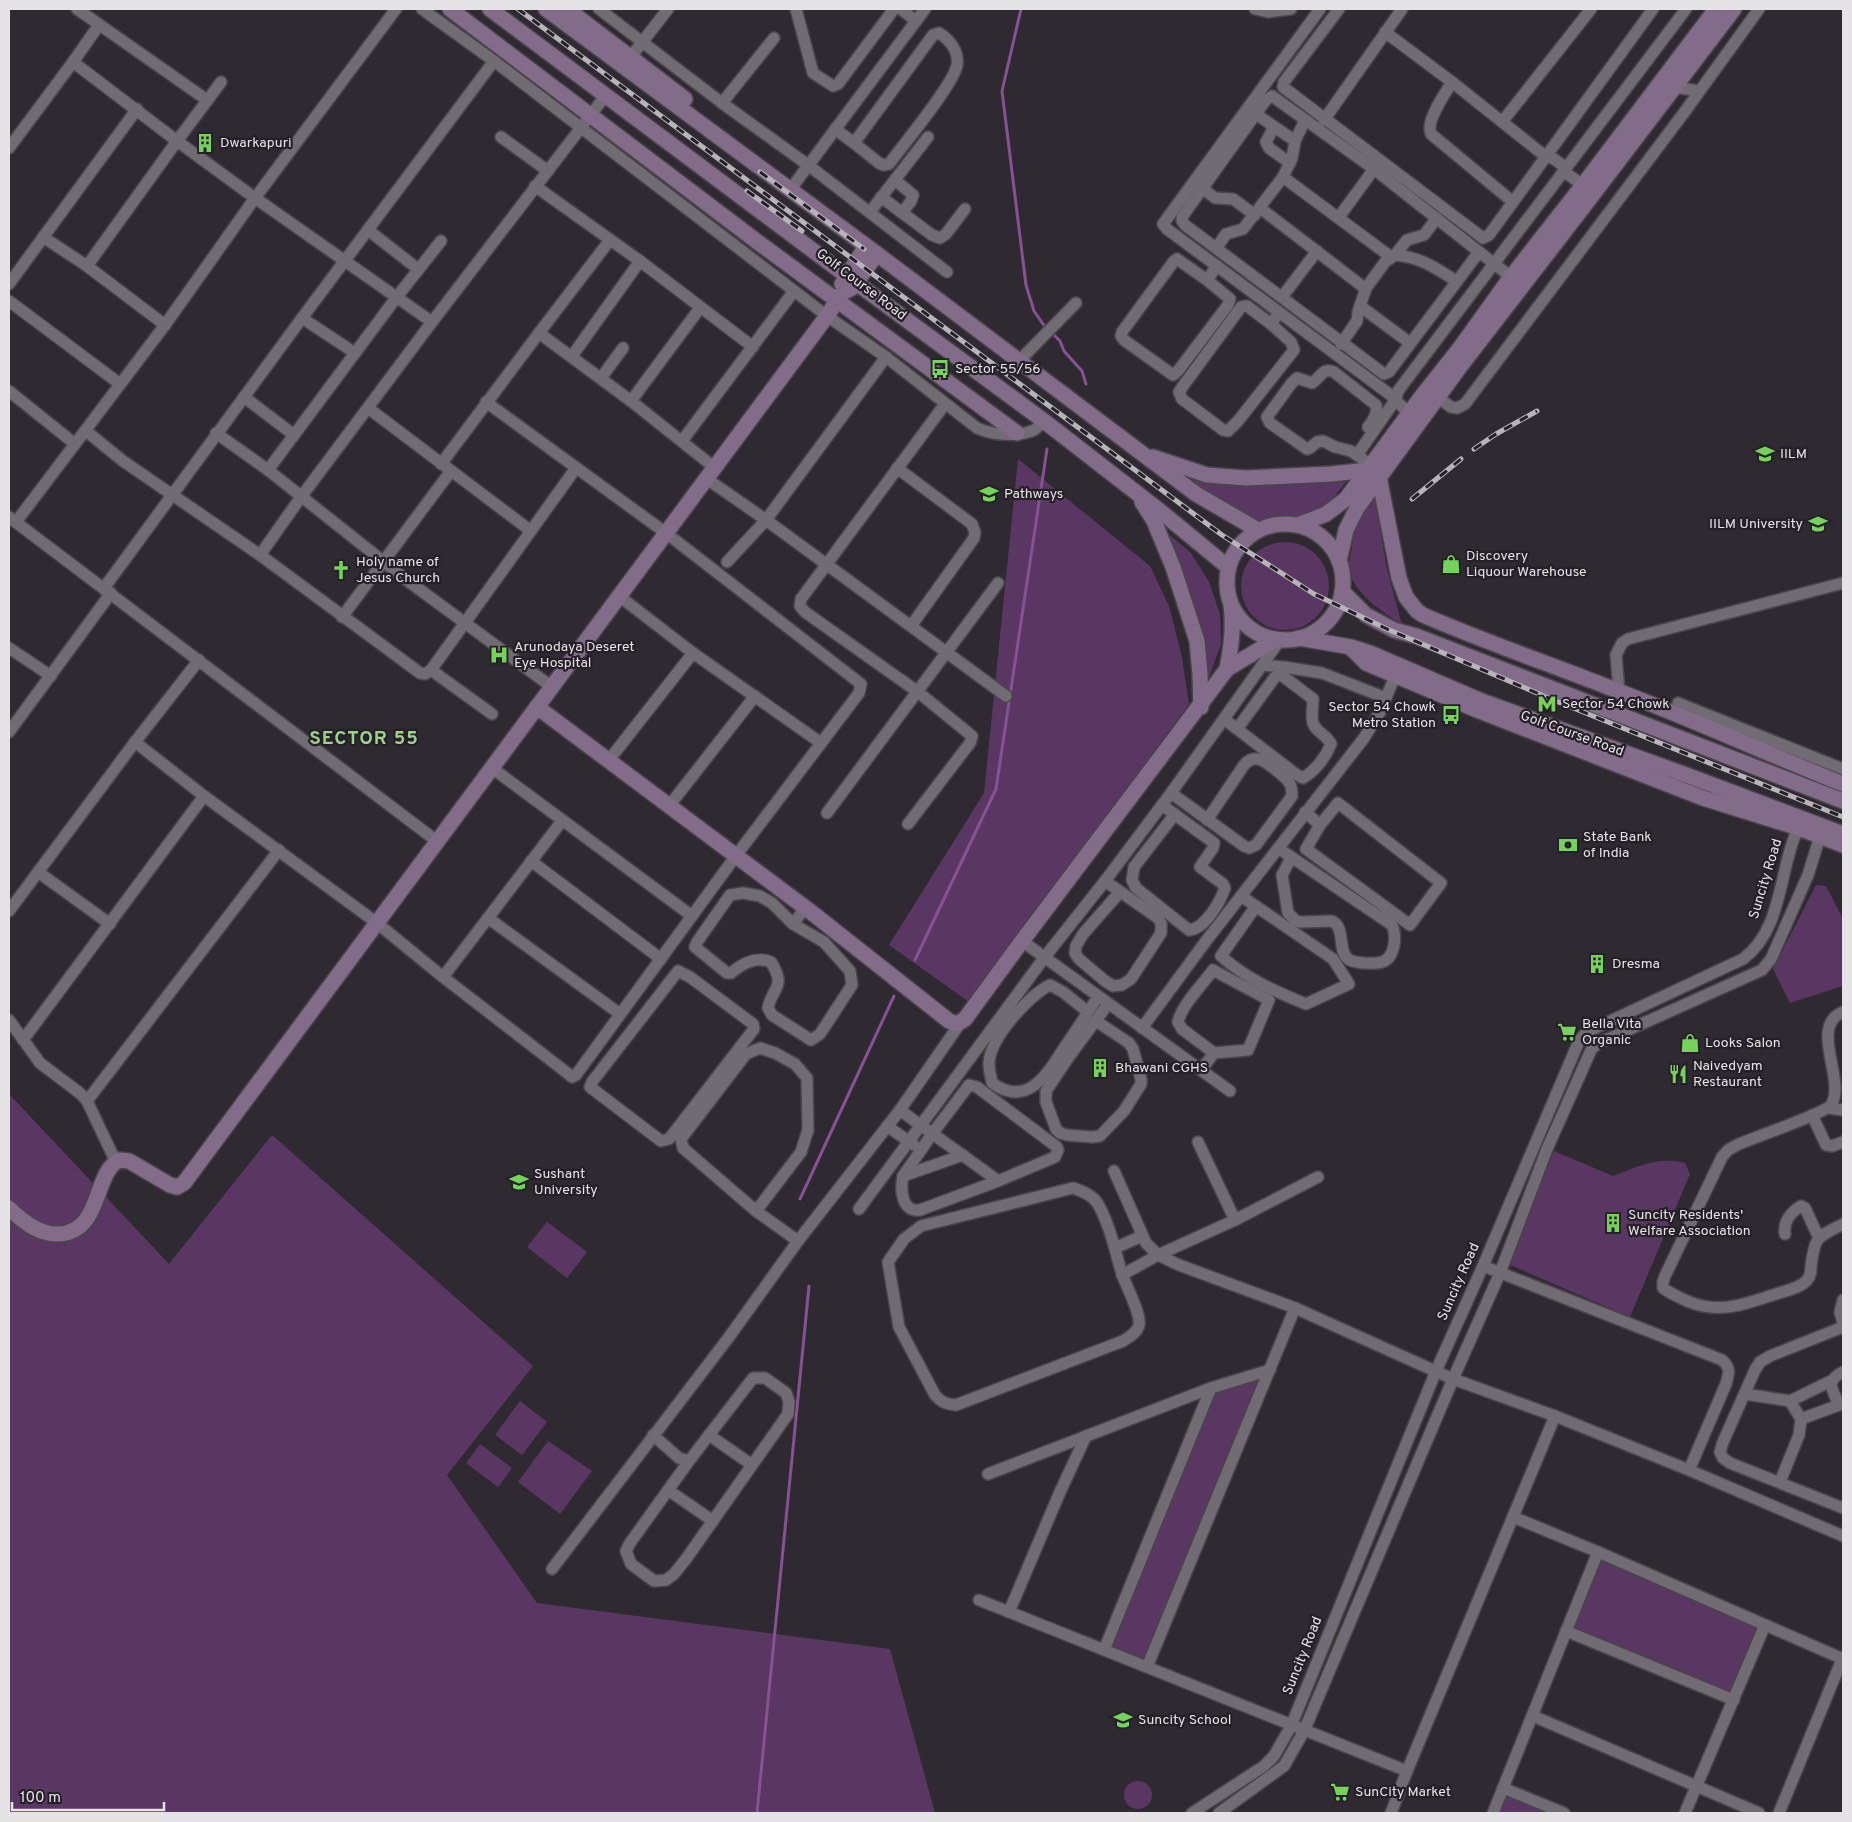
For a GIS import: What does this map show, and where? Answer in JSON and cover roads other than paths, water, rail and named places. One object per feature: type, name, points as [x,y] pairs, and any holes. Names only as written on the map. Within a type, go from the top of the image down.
[{"type":"main road","points":[[450,9],[591,115],[840,296],[1017,433]]},
{"type":"main road","name":"Golf Course Road","points":[[490,9],[851,279],[1044,420],[1228,567]]},
{"type":"main road","points":[[546,9],[627,62],[1022,359],[1196,494],[1258,530]]},
{"type":"main road","points":[[567,9],[627,62]]},
{"type":"main road","points":[[1339,561],[1346,530],[1373,471],[1410,413],[1511,277],[1716,9]]},
{"type":"main road","points":[[1298,525],[1326,514],[1346,499],[1373,471],[1437,397],[1734,9]]},
{"type":"main road","points":[[792,186],[872,250],[1022,359]]},
{"type":"main road","points":[[9,1208],[29,1226],[43,1232],[67,1233],[84,1223],[110,1167],[119,1160],[129,1161],[170,1185],[177,1187],[184,1183],[711,474],[840,296],[852,288],[851,279],[872,250]]},
{"type":"main road","points":[[1140,452],[1207,475],[1246,478],[1373,471]]},
{"type":"main road","points":[[1373,471],[1399,578],[1406,597],[1416,611],[1470,636],[1619,691],[1843,784]]},
{"type":"main road","points":[[1135,492],[1151,515],[1165,548],[1197,641],[1201,707]]},
{"type":"main road","points":[[1228,669],[1234,624],[1226,586],[1228,567],[1234,552],[1245,540],[1258,530],[1278,524],[1298,525],[1311,530],[1323,538],[1332,548],[1339,561],[1342,591],[1337,607],[1328,621],[1315,632],[1299,638],[1277,640],[1259,635],[1237,617],[1231,605]]},
{"type":"main road","points":[[1342,591],[1366,615],[1394,630],[1432,642],[1843,801]]},
{"type":"main road","points":[[1432,642],[1441,623]]},
{"type":"main road","name":"Golf Course Road","points":[[1299,638],[1351,647],[1394,662],[1479,700],[1689,776],[1822,831],[1843,834]]},
{"type":"main road","points":[[537,707],[810,912],[954,1024],[965,1019],[1228,669],[1277,640]]},
{"type":"main road","points":[[1351,647],[1366,662],[1477,710],[1702,798],[1801,823]]},
{"type":"main road","points":[[1766,770],[1798,766]]},
{"type":"main road","points":[[1822,831],[1843,845]]},
{"type":"street","points":[[77,9],[208,100]]},
{"type":"street","points":[[396,9],[255,198],[165,325],[86,431],[12,519],[438,842]]},
{"type":"street","points":[[422,9],[827,316],[886,357],[977,428],[985,432],[1017,433],[1032,430],[1044,420]]},
{"type":"street","points":[[599,9],[722,103],[808,165],[947,272]]},
{"type":"street","points":[[627,62],[668,9]]},
{"type":"street","points":[[796,9],[813,73],[833,86],[838,84],[894,9]]},
{"type":"street","points":[[901,9],[916,21]]},
{"type":"street","points":[[792,186],[925,9]]},
{"type":"street","points":[[1255,9],[1268,12],[1290,9]]},
{"type":"street","points":[[1320,9],[1164,221],[1164,226],[1279,313],[1351,364],[1396,399],[1410,413]]},
{"type":"street","points":[[1339,9],[1283,85],[1285,90],[1484,238],[1489,235],[1514,202],[1545,156],[1653,9]]},
{"type":"street","points":[[1324,120],[1402,9]]},
{"type":"street","points":[[1502,122],[1591,9]]},
{"type":"street","points":[[1354,453],[1396,399],[1398,391],[1686,9]]},
{"type":"street","points":[[1437,397],[1451,407],[1457,408],[1465,404],[1759,9]]},
{"type":"street","points":[[9,148],[74,62],[99,25]]},
{"type":"street","points":[[1385,32],[1452,82],[1545,156],[1554,159],[1564,171],[1583,185]]},
{"type":"street","points":[[835,129],[879,163],[883,165],[889,164],[947,87],[955,73],[957,63],[956,50],[945,37],[939,33],[933,35],[854,143]]},
{"type":"street","points":[[722,103],[774,38]]},
{"type":"street","points":[[74,62],[176,141],[344,262],[432,322]]},
{"type":"street","points":[[9,732],[51,676],[216,433],[494,62]]},
{"type":"street","points":[[87,266],[176,141],[221,82]]},
{"type":"street","points":[[1452,82],[1430,121],[1429,130],[1431,134],[1514,202]]},
{"type":"street","points":[[1674,87],[1700,90]]},
{"type":"street","points":[[260,555],[432,322],[606,95]]},
{"type":"street","points":[[1479,252],[1386,374],[1342,344],[1182,221],[1183,214],[1266,100],[1272,96],[1374,169],[1511,277]]},
{"type":"street","points":[[9,284],[137,109]]},
{"type":"street","points":[[1256,114],[1295,141]]},
{"type":"street","points":[[1217,248],[1226,234],[1243,229],[1284,177],[1290,163],[1295,141],[1305,120]]},
{"type":"street","points":[[1274,126],[1266,142],[1269,148],[1290,163]]},
{"type":"street","points":[[501,137],[548,171]]},
{"type":"street","points":[[870,212],[928,137]]},
{"type":"street","points":[[1339,217],[1374,169]]},
{"type":"street","points":[[1284,177],[1394,256],[1410,256],[1423,261],[1456,281]]},
{"type":"street","points":[[895,180],[913,195],[902,213]]},
{"type":"street","points":[[535,186],[640,262],[753,348]]},
{"type":"street","points":[[1202,188],[1215,198],[1233,199],[1258,211],[1317,251],[1366,289]]},
{"type":"street","points":[[881,198],[932,236],[940,238],[946,234],[965,209]]},
{"type":"street","points":[[1342,344],[1357,322],[1366,289],[1385,262],[1394,256],[1407,240],[1424,235],[1437,218]]},
{"type":"street","points":[[368,230],[418,269]]},
{"type":"street","points":[[43,237],[87,266],[165,325]]},
{"type":"street","points":[[441,464],[610,240]]},
{"type":"street","points":[[268,470],[396,298],[441,241]]},
{"type":"street","points":[[1282,297],[1317,251]]},
{"type":"street","points":[[1177,259],[1207,280],[1230,299],[1228,305],[1173,375],[1121,336],[1122,332],[1177,259]]},
{"type":"street","points":[[572,356],[640,262]]},
{"type":"street","points":[[1207,280],[1217,266]]},
{"type":"street","points":[[682,441],[794,291]]},
{"type":"street","points":[[9,301],[120,384]]},
{"type":"street","points":[[1022,359],[1076,303]]},
{"type":"street","points":[[1247,306],[1271,324],[1292,342],[1294,350],[1228,431],[1223,430],[1182,399],[1179,392],[1241,307],[1247,306]]},
{"type":"street","points":[[1360,306],[1410,343]]},
{"type":"street","points":[[631,401],[700,308]]},
{"type":"street","points":[[1271,324],[1279,313]]},
{"type":"street","points":[[302,318],[355,353]]},
{"type":"street","points":[[539,332],[682,441],[711,474],[766,520],[1006,696]]},
{"type":"street","points":[[601,378],[623,348]]},
{"type":"street","points":[[727,562],[766,520],[886,357]]},
{"type":"street","points":[[1354,453],[1374,419],[1377,410],[1376,405],[1329,370],[1312,382],[1297,378],[1267,417],[1270,423],[1307,449],[1317,442],[1323,441],[1354,453],[1373,471]]},
{"type":"street","points":[[9,391],[75,444]]},
{"type":"street","points":[[244,397],[294,435]]},
{"type":"street","points":[[135,742],[204,796],[377,924],[572,1076],[576,1075],[735,857],[859,693],[861,684],[666,533],[486,402]]},
{"type":"street","points":[[908,824],[970,743],[972,736],[918,692],[805,612],[800,606],[801,599],[826,564],[945,404]]},
{"type":"street","points":[[368,408],[531,531]]},
{"type":"street","points":[[86,431],[123,460],[260,555],[420,673],[425,674],[431,670],[465,624],[576,468]]},
{"type":"street","points":[[216,433],[268,470],[465,624],[552,687]]},
{"type":"street","points":[[897,468],[972,524],[975,533],[974,538],[911,626]]},
{"type":"street","points":[[342,617],[451,471]]},
{"type":"street","points":[[827,813],[998,583]]},
{"type":"street","points":[[1619,691],[1616,655],[1619,646],[1628,639],[1843,583]]},
{"type":"street","points":[[619,596],[692,653],[821,743]]},
{"type":"street","points":[[859,1209],[1044,958],[1171,793],[1262,665],[1277,640]]},
{"type":"street","points":[[9,648],[51,676]]},
{"type":"street","points":[[609,760],[692,653]]},
{"type":"street","points":[[9,911],[135,742],[199,660]]},
{"type":"street","points":[[1262,665],[1284,666],[1322,673],[1386,698]]},
{"type":"street","points":[[431,670],[492,714]]},
{"type":"street","points":[[1224,719],[1237,729],[1303,778],[1310,774],[1328,751],[1331,744],[1328,738],[1314,726],[1313,699],[1280,674],[1275,677],[1237,729]]},
{"type":"street","points":[[1142,1028],[1305,812],[1364,738],[1386,698],[1395,676]]},
{"type":"street","points":[[669,806],[755,696]]},
{"type":"street","points":[[1678,703],[1843,770]]},
{"type":"street","points":[[1171,793],[1207,820],[1249,848],[1256,845],[1292,796],[1291,786],[1287,779],[1263,761],[1258,759],[1249,760],[1207,820]]},
{"type":"street","points":[[492,768],[692,916]]},
{"type":"street","points":[[23,1040],[204,796]]},
{"type":"street","points":[[1338,803],[1441,883],[1410,925],[1306,849],[1320,825],[1338,803]]},
{"type":"street","points":[[1162,805],[1214,843],[1213,848],[1200,867],[1223,884],[1225,888],[1221,899],[1196,929],[1189,930],[1147,898],[1136,888],[1132,880],[1134,868],[1174,814]]},
{"type":"street","points":[[1305,812],[1320,825]]},
{"type":"street","points":[[443,977],[562,821]]},
{"type":"street","name":"Suncity Road","points":[[1192,1813],[1264,1766],[1274,1756],[1291,1726],[1436,1371],[1579,1042],[1587,1032],[1742,958],[1756,948],[1772,918],[1792,844],[1801,823]]},
{"type":"street","points":[[1219,1813],[1284,1766],[1291,1757],[1304,1731],[1453,1379],[1500,1273],[1547,1149],[1590,1051],[1599,1043],[1762,970],[1771,959],[1808,874],[1822,831]]},
{"type":"street","points":[[1278,848],[1392,925],[1396,933],[1395,942],[1394,948],[1387,959],[1383,962],[1372,963],[1349,960],[1345,956],[1340,930],[1335,922],[1302,922],[1292,918],[1286,908],[1282,875],[1292,858]]},
{"type":"street","points":[[87,1101],[279,850]]},
{"type":"street","points":[[531,861],[661,959]]},
{"type":"street","points":[[38,872],[110,924]]},
{"type":"street","points":[[1105,881],[1158,918],[1161,923],[1162,933],[1131,979],[1122,985],[1113,986],[1079,959],[1075,953],[1076,946],[1083,934],[1120,892]]},
{"type":"street","points":[[744,893],[760,896],[772,903],[804,932],[824,942],[850,971],[852,985],[820,1034],[811,1040],[772,1015],[768,1008],[778,988],[778,974],[771,962],[766,960],[743,963],[731,973],[727,973],[695,947],[730,895],[744,893]]},
{"type":"street","points":[[1241,896],[1256,906],[1333,959],[1349,984],[1306,1004],[1276,991],[1231,965],[1221,956],[1256,906]]},
{"type":"street","points":[[793,924],[810,912]]},
{"type":"street","points":[[804,932],[810,912]]},
{"type":"street","points":[[488,918],[619,1016],[639,1021]]},
{"type":"street","points":[[1022,941],[1230,1091]]},
{"type":"street","points":[[1201,1070],[1214,1053],[1248,1050],[1269,1000],[1213,970],[1187,1003],[1178,1017],[1178,1022],[1182,1029],[1214,1053]]},
{"type":"street","points":[[678,971],[690,977],[753,1024],[754,1028],[669,1139],[661,1141],[590,1088],[592,1082],[629,1034],[678,971]]},
{"type":"street","points":[[1098,997],[1092,1016],[1046,1091],[1046,1102],[1056,1129],[1060,1133],[1092,1137],[1100,1136],[1124,1111],[1141,1084],[1133,1049],[1129,1043],[1092,1016],[1063,992],[1050,985],[1040,990],[1028,1000],[1005,1028],[993,1047],[989,1063],[992,1083],[1001,1090],[1010,1092],[1024,1091],[1040,1082],[1092,1016],[1108,1004]]},
{"type":"street","points":[[1828,1108],[1834,1097],[1835,1088],[1828,1036],[1833,1019],[1843,1012]]},
{"type":"street","points":[[619,1016],[629,1034]]},
{"type":"street","points":[[9,1020],[40,1063],[69,1084],[87,1101],[116,1162]]},
{"type":"street","points":[[552,1569],[729,1337],[798,1241],[900,1110],[961,1022]]},
{"type":"street","points":[[756,1211],[801,1152],[808,1130],[806,1078],[795,1064],[775,1053],[760,1048],[746,1054],[680,1139],[683,1148],[756,1211],[798,1241]]},
{"type":"street","points":[[971,1084],[1057,1147],[1058,1150],[1054,1157],[998,1181],[914,1211],[908,1209],[905,1205],[901,1184],[903,1176],[932,1134],[971,1084]]},
{"type":"street","points":[[1843,1110],[1828,1108],[1728,1150],[1722,1156],[1665,1276],[1664,1288],[1670,1294],[1696,1304],[1711,1308],[1727,1308],[1739,1306],[1797,1286],[1807,1281],[1810,1274],[1814,1243],[1843,1224]]},
{"type":"street","points":[[900,1110],[998,1181]]},
{"type":"street","points":[[1812,1115],[1819,1135],[1826,1145],[1832,1146],[1843,1142]]},
{"type":"street","points":[[887,1126],[921,1150]]},
{"type":"street","points":[[1198,1142],[1235,1220]]},
{"type":"street","points":[[903,1176],[963,1155]]},
{"type":"street","points":[[1114,1171],[1142,1236],[1150,1248],[1158,1255],[1179,1265],[1295,1308],[1453,1379],[1555,1416],[1689,1470],[1843,1536]]},
{"type":"street","points":[[1122,1275],[1158,1255],[1235,1220],[1318,1177]]},
{"type":"street","points":[[1073,1188],[1085,1192],[1098,1203],[1115,1248],[1122,1275],[1138,1316],[1139,1326],[1133,1334],[1123,1341],[956,1406],[946,1404],[935,1395],[899,1327],[888,1262],[904,1239],[922,1226],[1073,1188]]},
{"type":"street","points":[[1785,1234],[1784,1226],[1788,1218],[1801,1206],[1805,1208],[1819,1238]]},
{"type":"street","points":[[1115,1248],[1142,1236]]},
{"type":"street","points":[[1483,1266],[1722,1360],[1730,1370],[1726,1384],[1689,1470]]},
{"type":"street","points":[[1843,1300],[1840,1312],[1843,1325],[1760,1362],[1751,1378],[1720,1452],[1723,1458],[1730,1463],[1843,1508]]},
{"type":"street","points":[[1147,1667],[1295,1308]]},
{"type":"street","points":[[988,1474],[1212,1388],[1270,1370]]},
{"type":"street","points":[[1745,1394],[1790,1401],[1831,1382],[1843,1372]]},
{"type":"street","points":[[753,1378],[765,1378],[786,1393],[789,1402],[788,1414],[713,1521],[674,1574],[666,1580],[654,1581],[631,1564],[626,1551],[630,1542],[689,1461],[753,1378]]},
{"type":"street","points":[[1802,1419],[1841,1408],[1831,1387],[1831,1382]]},
{"type":"street","points":[[1104,1650],[1212,1388]]},
{"type":"street","points":[[1780,1482],[1799,1435],[1802,1419],[1790,1401]]},
{"type":"street","points":[[1391,1813],[1555,1416]]},
{"type":"street","points":[[653,1435],[679,1458],[689,1461]]},
{"type":"street","points":[[709,1435],[752,1465]]},
{"type":"street","points":[[1009,1612],[1086,1436]]},
{"type":"street","points":[[668,1490],[713,1521]]},
{"type":"street","points":[[1512,1517],[1598,1552],[1843,1658],[1779,1813]]},
{"type":"street","points":[[1493,1813],[1598,1552]]},
{"type":"street","points":[[979,1600],[1407,1771]]},
{"type":"street","points":[[1685,1813],[1765,1625]]},
{"type":"street","points":[[1566,1632],[1734,1700]]},
{"type":"street","points":[[1533,1716],[1759,1813]]},
{"type":"street","points":[[1503,1788],[1564,1813]]},
{"type":"waterway","points":[[1021,9],[1002,91],[1026,285],[1034,311],[1043,324],[1060,341],[1064,351],[1082,371],[1086,384]]},
{"type":"waterway","points":[[915,960],[996,789],[1047,449]]},
{"type":"waterway","points":[[800,1199],[894,996]]},
{"type":"waterway","points":[[757,1813],[809,1286]]},
{"type":"railway","points":[[518,9],[1222,535],[1314,594],[1387,629],[1551,699],[1843,817]]},
{"type":"railway","points":[[760,172],[864,249]]},
{"type":"railway","points":[[747,191],[802,231]]},
{"type":"railway","points":[[1474,449],[1537,411]]},
{"type":"railway","points":[[1412,499],[1461,459]]},
{"type":"place","name":"Dwarkapuri","points":[[205,143]]},
{"type":"place","name":"Sector 55/56","points":[[940,369]]},
{"type":"place","name":"IILM","points":[[1765,454]]},
{"type":"place","name":"Pathways","points":[[989,494]]},
{"type":"place","name":"IILM University","points":[[1818,524]]},
{"type":"place","name":"Discovery Liquour Warehouse","points":[[1451,564]]},
{"type":"place","name":"Holy name of Jesus Church","points":[[341,570]]},
{"type":"place","name":"Arunodaya Deseret Eye Hospital","points":[[499,655]]},
{"type":"place","name":"Sector 54 Chowk","points":[[1547,704]]},
{"type":"place","name":"Sector 54 Chowk Metro Station","points":[[1451,715]]},
{"type":"place","name":"State Bank of India","points":[[1568,845]]},
{"type":"place","name":"Dresma","points":[[1597,964]]},
{"type":"place","name":"Bella Vita Organic","points":[[1567,1032]]},
{"type":"place","name":"Looks Salon","points":[[1690,1043]]},
{"type":"place","name":"Bhawani CGHS","points":[[1100,1068]]},
{"type":"place","name":"Naivedyam Restaurant","points":[[1678,1074]]},
{"type":"place","name":"Sushant University","points":[[519,1182]]},
{"type":"place","name":"Suncity Residents' Welfare Association","points":[[1613,1223]]},
{"type":"place","name":"Suncity School","points":[[1123,1720]]},
{"type":"place","name":"SunCity Market","points":[[1340,1792]]},
{"type":"district","name":"SECTOR 55","points":[[364,739]]}]
